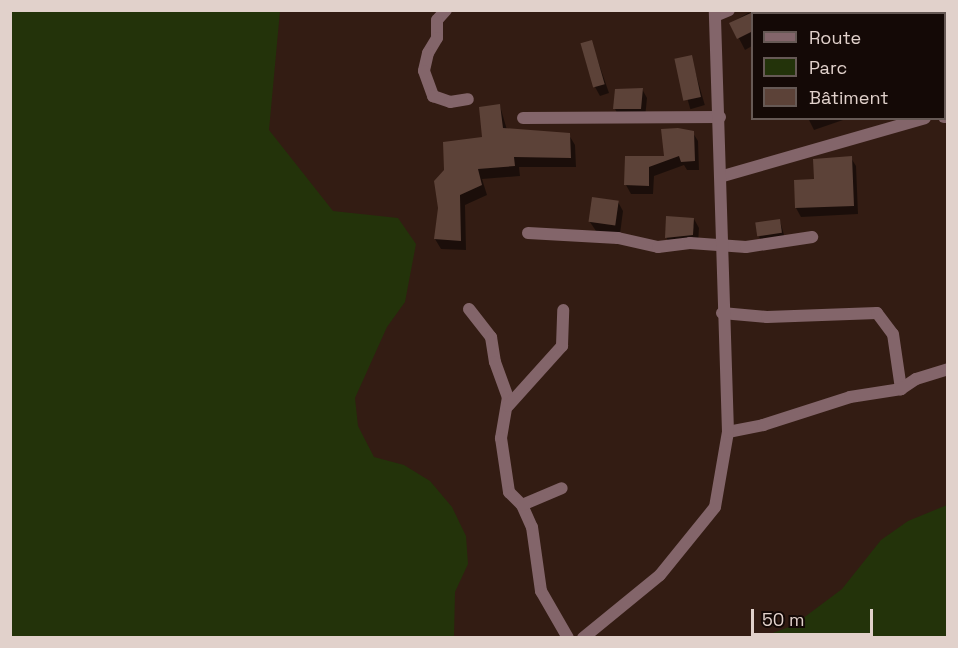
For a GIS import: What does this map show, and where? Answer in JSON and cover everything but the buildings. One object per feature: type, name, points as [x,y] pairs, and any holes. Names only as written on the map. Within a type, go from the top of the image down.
[{"type":"street","points":[[446,10],[437,20],[437,38],[428,54],[424,71],[433,96],[450,102],[468,99]]},
{"type":"street","points":[[583,638],[660,574],[715,507],[728,432],[722,313],[723,176],[715,13],[729,10]]},
{"type":"street","points":[[523,118],[682,120],[720,117]]},
{"type":"street","points":[[723,176],[918,120]]},
{"type":"street","points":[[528,233],[606,237],[658,247],[690,243],[723,247],[812,237]]},
{"type":"street","points":[[469,309],[491,337],[508,406]]},
{"type":"street","points":[[563,310],[562,346],[508,406],[501,422],[501,438],[509,492],[522,506],[532,527],[541,591],[568,638]]},
{"type":"street","points":[[722,313],[767,317],[878,313],[893,334],[901,390]]},
{"type":"street","points":[[728,432],[763,425],[850,397],[901,390],[916,379],[948,369]]},
{"type":"street","points":[[522,506],[562,488]]},
{"type":"green space","points":[[10,11],[280,11],[269,130],[333,211],[398,218],[416,244],[405,302],[387,327],[355,398],[358,426],[374,457],[404,465],[430,481],[452,507],[466,536],[468,564],[455,592],[454,637],[11,637]]},
{"type":"green space","points":[[947,505],[947,637],[762,637],[794,625],[842,589],[881,540],[908,521]]}]
